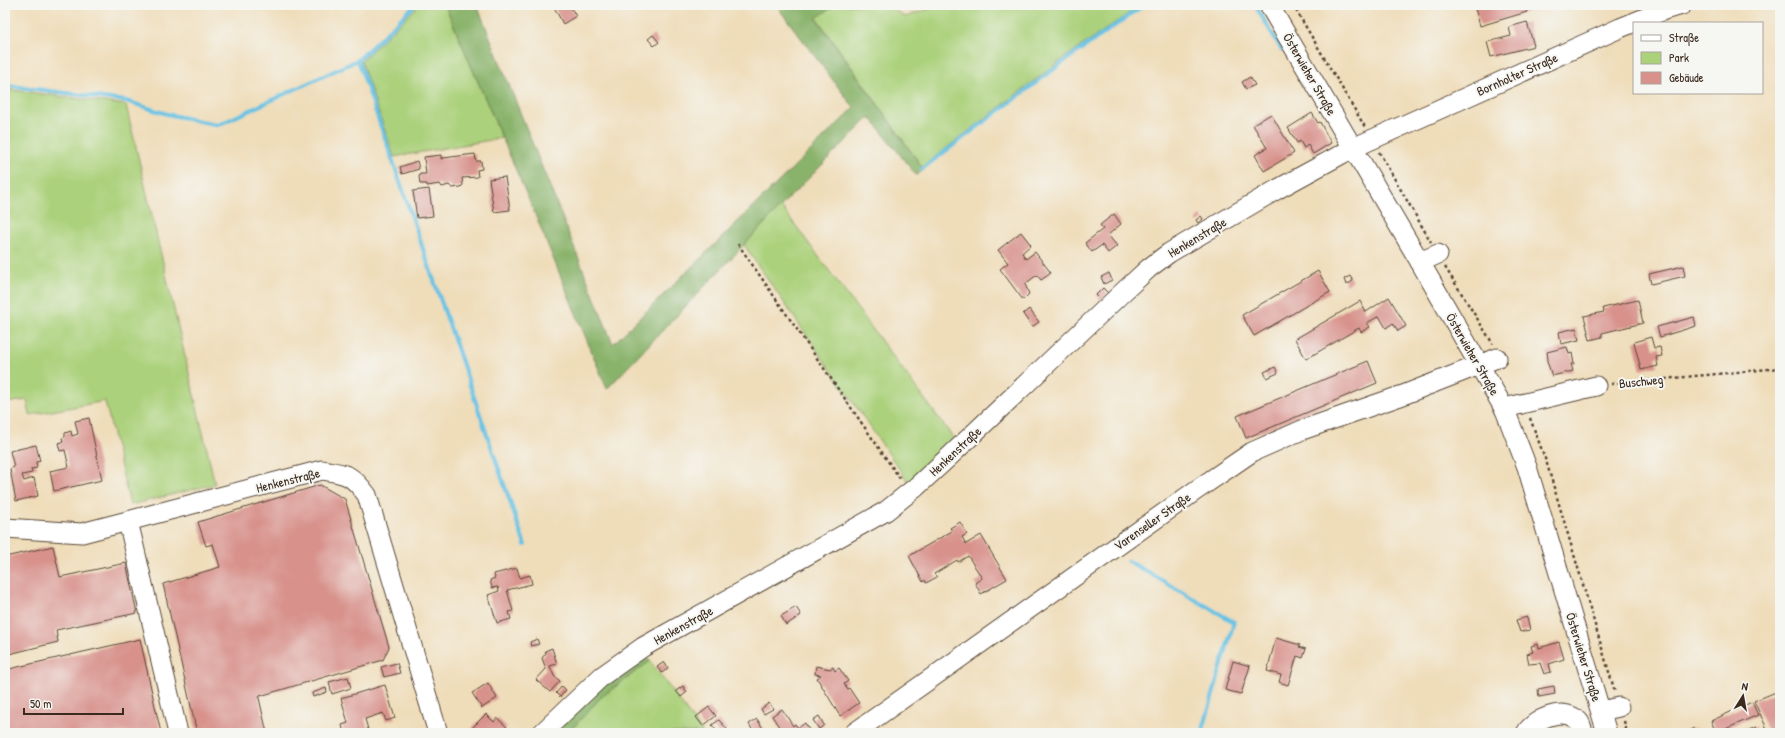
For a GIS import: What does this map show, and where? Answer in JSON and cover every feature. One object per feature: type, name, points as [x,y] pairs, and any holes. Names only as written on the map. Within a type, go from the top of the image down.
[{"type":"street","name":"Österwieher Straße","points":[[1269,5],[1420,262],[1489,361],[1513,407],[1527,467],[1607,733]]},
{"type":"street","name":"Bornholter Straße","points":[[1635,22],[1667,9],[1682,5]]},
{"type":"street","name":"Bornholter Straße","points":[[1353,148],[1633,23]]},
{"type":"street","name":"Henkenstraße","points":[[542,733],[602,676],[643,648],[886,511],[951,455],[1150,268],[1176,249],[1276,190],[1353,148]]},
{"type":"street","points":[[1420,262],[1438,254]]},
{"type":"street","name":"Varenseller Straße","points":[[854,733],[1252,452],[1302,430],[1489,361]]},
{"type":"street","points":[[1513,407],[1596,386]]},
{"type":"street","name":"Henkenstraße","points":[[5,528],[82,533],[322,470],[347,474],[357,482],[367,495],[438,733]]},
{"type":"street","points":[[128,521],[178,733]]},
{"type":"street","points":[[1600,711],[1619,708]]},
{"type":"street","points":[[1526,733],[1530,726],[1538,720],[1548,716],[1562,715],[1572,716],[1578,719],[1583,733]]},
{"type":"path","points":[[1294,5],[1372,139]]},
{"type":"path","points":[[738,244],[909,492]]},
{"type":"path","name":"Buschweg","points":[[1596,386],[1780,368]]},
{"type":"path","points":[[1513,407],[1530,417],[1547,464],[1627,733]]},
{"type":"green space","points":[[419,5],[445,5],[502,138],[394,157],[361,61]]},
{"type":"green space","points":[[445,5],[477,5],[613,344],[854,108],[776,5],[836,5],[816,18],[924,170],[916,175],[870,117],[781,206],[607,389],[537,219]]},
{"type":"green space","points":[[836,5],[887,5],[905,17],[940,5],[1141,5],[1064,58],[922,167],[816,17]]},
{"type":"green space","points":[[5,89],[126,105],[215,484],[130,505],[105,401],[30,415],[27,400],[5,403]]},
{"type":"green space","points":[[781,206],[955,440],[909,483],[744,245]]},
{"type":"green space","points":[[645,654],[650,661],[600,698],[568,733],[554,733],[594,692]]},
{"type":"green space","points":[[650,661],[703,733],[568,733],[600,698]]},
{"type":"building","points":[[557,5],[576,5],[571,8],[576,16],[563,24],[554,7]]},
{"type":"building","points":[[1474,5],[1525,5],[1527,12],[1480,26]]},
{"type":"building","points":[[1527,22],[1534,46],[1491,57],[1487,42],[1511,36],[1509,27]]},
{"type":"building","points":[[653,35],[659,42],[654,46],[648,39]]},
{"type":"building","points":[[1250,77],[1255,85],[1246,89],[1242,82]]},
{"type":"building","points":[[1312,113],[1318,123],[1320,122],[1331,143],[1313,154],[1308,145],[1304,148],[1300,141],[1297,143],[1288,128]]},
{"type":"building","points":[[1271,114],[1294,153],[1264,171],[1255,155],[1267,148],[1253,125]]},
{"type":"building","points":[[475,154],[476,161],[481,161],[482,169],[477,170],[478,177],[462,178],[463,185],[461,187],[452,188],[449,185],[442,187],[440,184],[427,186],[427,184],[420,184],[420,174],[426,174],[424,157],[441,155],[441,159]]},
{"type":"building","points":[[417,161],[419,169],[402,174],[400,167]]},
{"type":"building","points":[[505,177],[510,210],[494,212],[489,179]]},
{"type":"building","points":[[429,189],[433,216],[417,218],[413,191]]},
{"type":"building","points":[[1114,214],[1121,224],[1108,235],[1117,246],[1108,253],[1102,245],[1092,252],[1085,243],[1103,229],[1100,225]]},
{"type":"building","points":[[1201,216],[1203,219],[1198,223],[1196,220]]},
{"type":"building","points":[[1021,232],[1031,245],[1022,253],[1026,259],[1035,252],[1051,273],[1041,280],[1037,275],[1025,284],[1029,294],[1023,300],[1000,269],[1008,263],[998,250]]},
{"type":"building","points":[[1683,266],[1685,276],[1651,284],[1649,274]]},
{"type":"building","points":[[1318,271],[1330,292],[1254,336],[1242,315]]},
{"type":"building","points":[[1109,273],[1112,280],[1104,284],[1101,277]]},
{"type":"building","points":[[1350,276],[1353,281],[1346,285],[1344,279]]},
{"type":"building","points":[[1103,288],[1108,293],[1101,300],[1096,295]]},
{"type":"building","points":[[1389,297],[1406,326],[1398,331],[1393,323],[1386,328],[1379,316],[1367,323],[1370,327],[1361,332],[1359,328],[1306,359],[1295,339],[1360,301],[1366,312]]},
{"type":"building","points":[[1638,300],[1643,323],[1602,333],[1602,337],[1590,340],[1584,316],[1604,312],[1603,308]]},
{"type":"building","points":[[1029,309],[1039,322],[1032,327],[1023,314]]},
{"type":"building","points":[[1694,317],[1696,326],[1660,337],[1657,327]]},
{"type":"building","points":[[1576,328],[1579,340],[1561,344],[1559,332]]},
{"type":"building","points":[[1651,337],[1654,348],[1660,347],[1662,356],[1656,357],[1658,366],[1641,370],[1634,342]]},
{"type":"building","points":[[1567,347],[1569,354],[1572,353],[1574,364],[1571,364],[1573,371],[1552,376],[1547,361],[1547,352]]},
{"type":"building","points":[[1368,361],[1377,383],[1246,438],[1237,416]]},
{"type":"building","points":[[1275,367],[1278,373],[1267,378],[1264,372]]},
{"type":"building","points":[[89,418],[102,480],[54,491],[50,471],[69,467],[65,450],[60,451],[58,443],[63,442],[62,438],[65,437],[65,433],[71,431],[72,436],[78,434],[75,421]]},
{"type":"building","points":[[36,445],[40,461],[36,462],[37,468],[31,469],[32,473],[22,475],[24,481],[34,478],[38,496],[16,501],[10,469],[14,467],[10,451]]},
{"type":"building","points":[[320,485],[345,499],[389,647],[383,660],[260,696],[259,698],[267,733],[197,733],[163,584],[220,567],[213,544],[206,546],[198,522]]},
{"type":"building","points":[[960,522],[967,534],[962,537],[966,544],[981,535],[1007,579],[981,594],[975,583],[982,578],[968,556],[958,562],[957,560],[934,574],[937,577],[926,583],[925,580],[923,582],[909,556],[952,531],[950,528]]},
{"type":"building","points":[[53,546],[60,577],[126,563],[137,613],[56,630],[58,642],[5,655],[5,557]]},
{"type":"building","points":[[517,568],[520,578],[530,575],[532,584],[507,590],[513,611],[509,612],[511,619],[497,623],[488,595],[499,591],[498,587],[492,588],[490,580],[495,578],[494,574]]},
{"type":"building","points":[[796,607],[801,615],[786,625],[781,616]]},
{"type":"building","points":[[1527,617],[1530,630],[1520,632],[1516,620]]},
{"type":"building","points":[[1276,638],[1300,645],[1299,647],[1306,649],[1303,658],[1297,656],[1288,685],[1279,682],[1281,675],[1267,671]]},
{"type":"building","points":[[140,639],[161,733],[5,733],[5,655],[9,669]]},
{"type":"building","points":[[537,639],[539,644],[531,646],[530,642]]},
{"type":"building","points":[[1559,642],[1564,659],[1549,664],[1551,672],[1544,674],[1540,663],[1529,664],[1527,654],[1533,652],[1531,646],[1538,644],[1539,648]]},
{"type":"building","points":[[552,648],[557,664],[550,666],[554,676],[560,681],[550,692],[536,680],[546,669],[542,658],[546,653],[545,651]]},
{"type":"building","points":[[1233,661],[1250,666],[1241,694],[1225,690]]},
{"type":"building","points":[[664,662],[668,668],[662,673],[657,667]]},
{"type":"building","points":[[397,663],[400,673],[384,677],[381,667]]},
{"type":"building","points":[[816,666],[830,669],[833,667],[835,671],[839,668],[848,681],[844,684],[847,689],[849,688],[859,703],[840,716],[817,678],[821,675],[815,674]]},
{"type":"building","points":[[348,677],[351,688],[332,694],[329,682]]},
{"type":"building","points":[[488,683],[497,698],[482,708],[472,693]]},
{"type":"building","points":[[385,685],[395,718],[386,721],[383,713],[365,719],[369,733],[344,733],[342,725],[348,723],[341,698]]},
{"type":"building","points":[[562,686],[566,690],[560,697],[556,693]]},
{"type":"building","points":[[683,686],[687,692],[681,697],[676,691]]},
{"type":"building","points":[[1554,686],[1555,694],[1539,697],[1538,689]]},
{"type":"building","points":[[326,688],[327,692],[313,697],[312,693]]},
{"type":"building","points":[[1776,692],[1780,701],[1780,733],[1769,733],[1754,701]]},
{"type":"building","points":[[1752,702],[1758,715],[1716,733],[1711,721]]},
{"type":"building","points":[[769,703],[773,709],[764,714],[761,709]]},
{"type":"building","points":[[709,707],[716,716],[703,726],[696,717]]},
{"type":"building","points":[[782,709],[793,726],[795,724],[798,728],[805,723],[811,733],[783,733],[772,716]]},
{"type":"building","points":[[486,714],[494,722],[497,718],[507,727],[504,731],[506,733],[471,733],[474,729],[472,728]]},
{"type":"building","points":[[819,716],[824,725],[819,729],[813,720]]},
{"type":"building","points":[[757,719],[766,733],[754,733],[749,724]]},
{"type":"building","points":[[719,720],[727,729],[721,733],[718,733],[712,725]]},
{"type":"building","points":[[1756,727],[1759,733],[1742,733]]},
{"type":"building","points":[[1695,728],[1697,733],[1685,733]]},
{"type":"waterway","points":[[5,85],[126,101],[167,114],[218,125],[358,60],[415,5]]},
{"type":"waterway","points":[[922,169],[1066,60],[1144,5]]},
{"type":"waterway","points":[[1255,5],[1282,50]]},
{"type":"waterway","points":[[358,60],[525,545]]},
{"type":"waterway","points":[[1128,561],[1234,622],[1202,733]]}]
